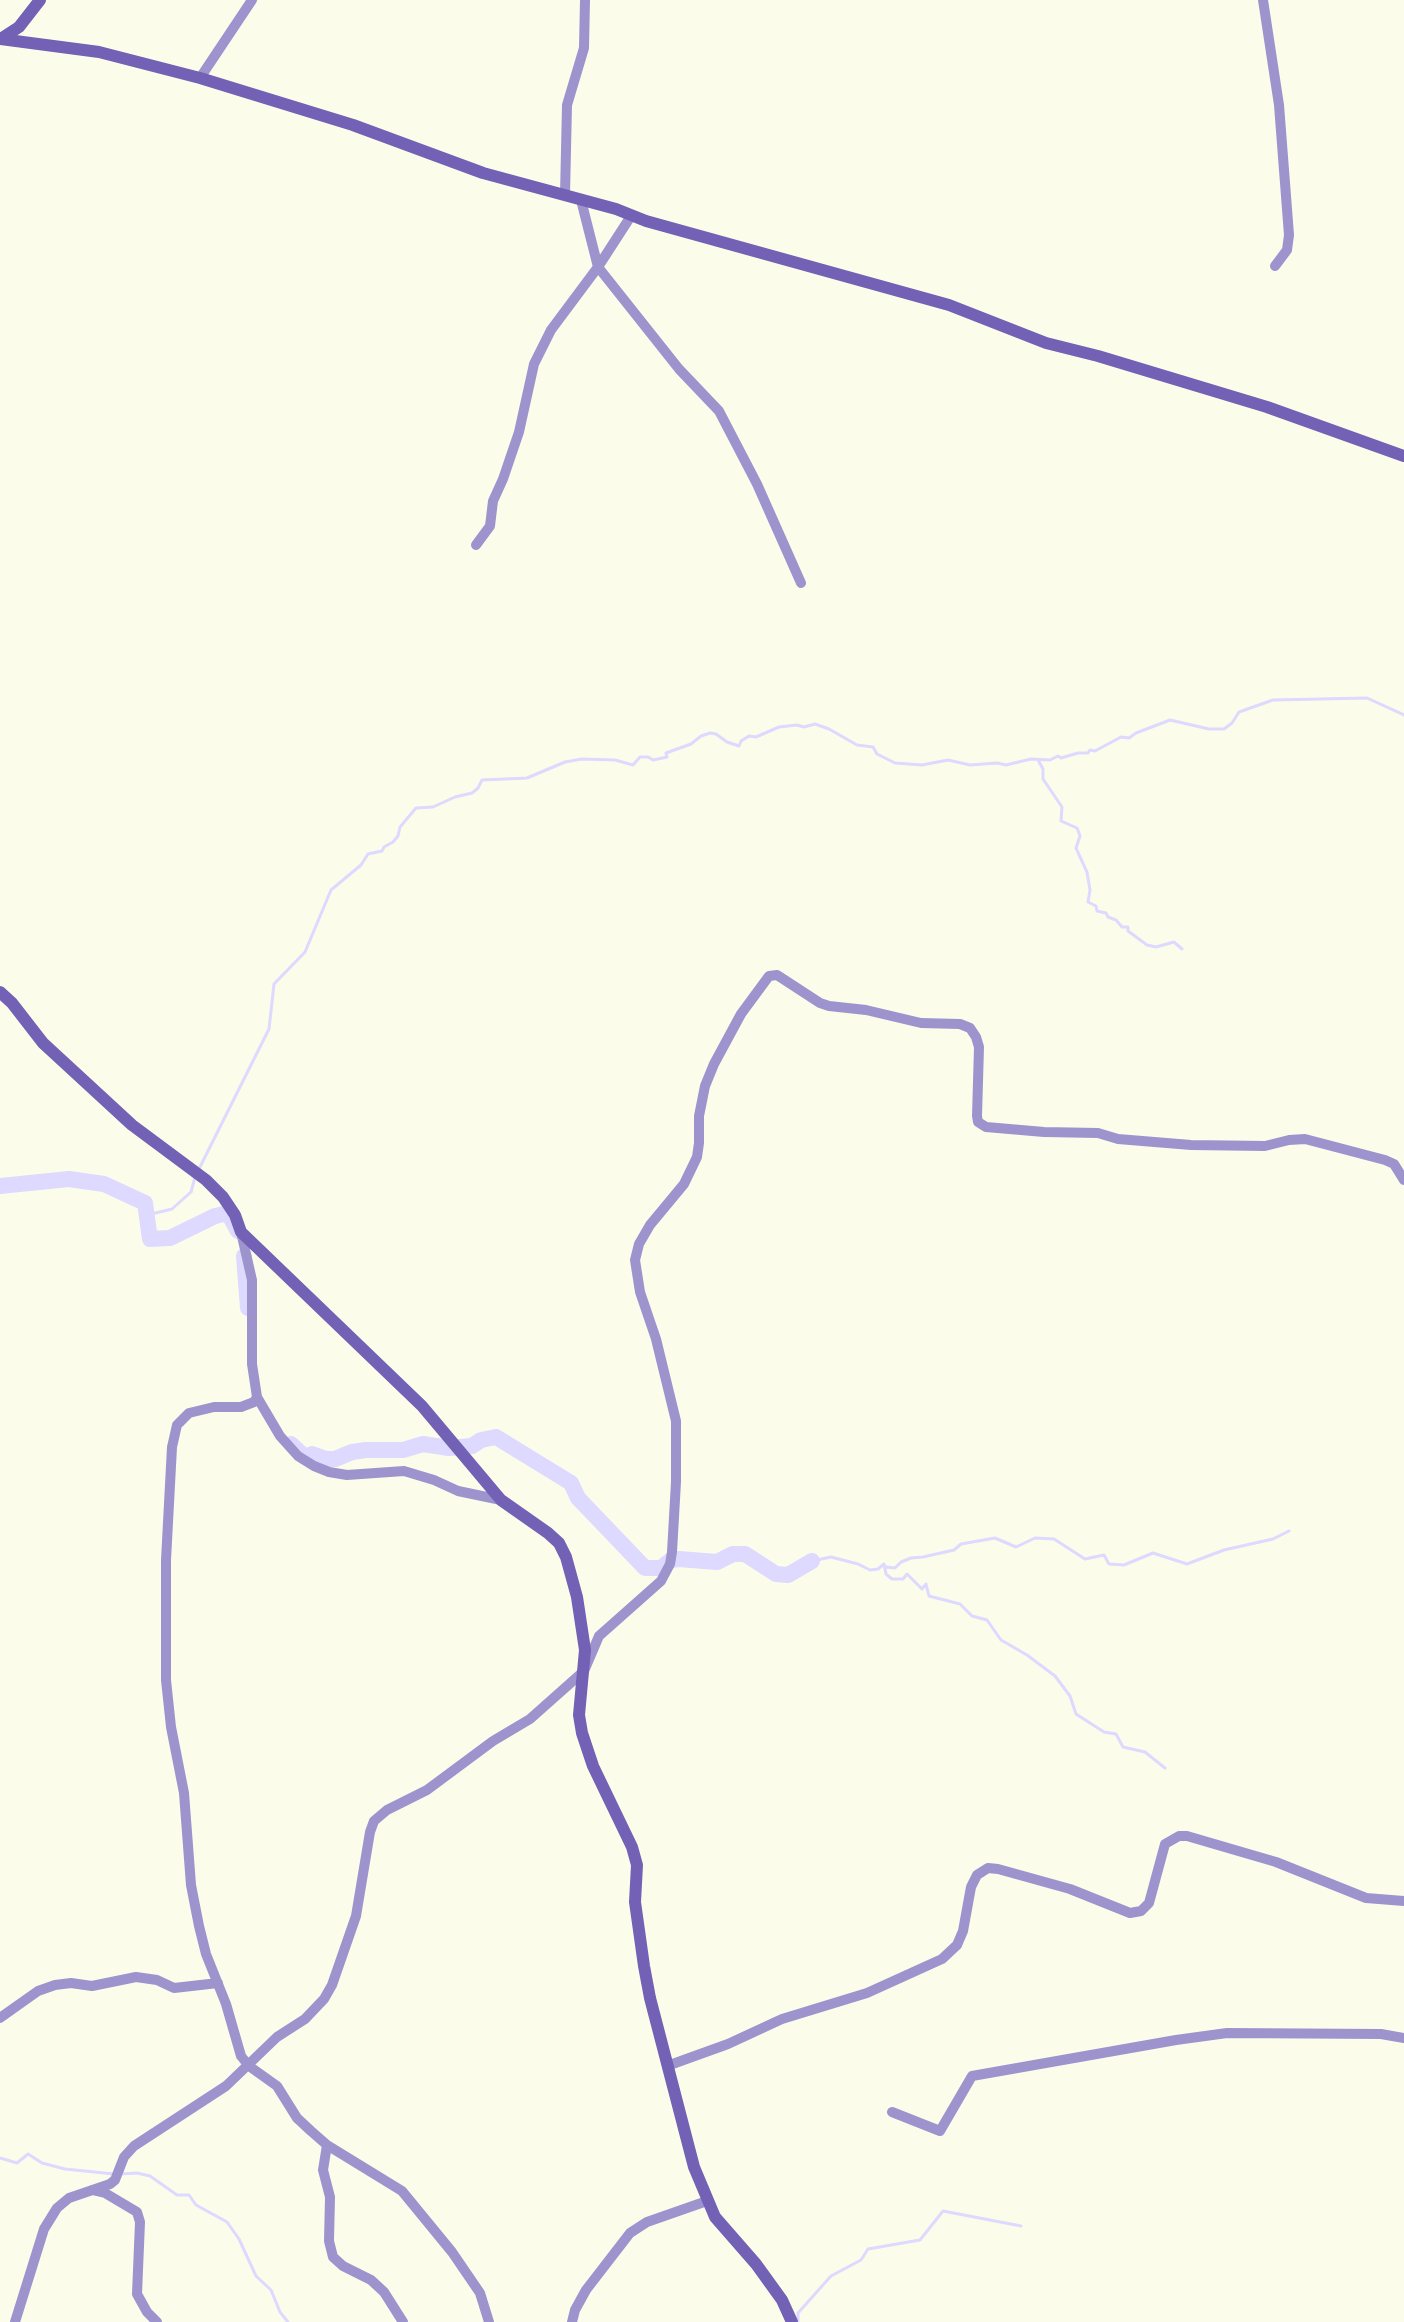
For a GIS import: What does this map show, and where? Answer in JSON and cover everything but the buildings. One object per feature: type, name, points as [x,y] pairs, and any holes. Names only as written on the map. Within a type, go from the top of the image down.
[{"type":"street","points":[[1,38],[19,27],[40,0]]},
{"type":"street","points":[[200,78],[252,0]]},
{"type":"street","points":[[565,195],[567,105],[584,48],[585,0]]},
{"type":"street","points":[[1263,0],[1280,116],[1289,235],[1287,250],[1275,266]]},
{"type":"street","points":[[1,38],[99,51],[200,78],[353,125],[483,173],[949,305],[1016,333],[1267,407],[1404,456]]},
{"type":"street","points":[[581,200],[598,267],[679,369],[719,411],[757,484],[801,583]]},
{"type":"street","points":[[476,545],[490,526],[493,501],[519,432],[534,364],[552,330],[598,267],[631,216]]},
{"type":"street","points":[[15,2322],[39,2242],[50,2217],[57,2208],[69,2198],[110,2184],[115,2180],[124,2157],[134,2146],[207,2099],[249,2066],[277,2037],[314,2011],[332,1985],[356,1916],[370,1832],[374,1821],[387,1810],[427,1790],[493,1741],[530,1719],[584,1671],[599,1635],[657,1586],[670,1564],[676,1482],[676,1421],[668,1395],[659,1347],[637,1276],[635,1260],[639,1244],[650,1225],[684,1184],[697,1157],[699,1116],[705,1086],[741,1014],[768,976],[777,975],[820,1003],[829,1006],[866,1010],[921,1023],[960,1024],[970,1028],[976,1036],[979,1047],[977,1116],[978,1122],[986,1127],[1044,1132],[1098,1133],[1118,1138],[1191,1145],[1264,1146],[1305,1139],[1394,1164],[1404,1180]]},
{"type":"street","points":[[0,992],[12,1003],[43,1043],[124,1118],[206,1180],[235,1215],[252,1280],[252,1364],[257,1397],[280,1436],[298,1456],[329,1472],[347,1475],[404,1471],[468,1494],[501,1500]]},
{"type":"street","points":[[241,1232],[422,1406],[501,1500],[559,1543],[566,1557],[578,1606],[585,1650],[579,1715],[582,1733],[593,1766],[632,1847],[637,1865],[635,1902],[644,1966],[667,2066],[694,2167],[715,2217],[756,2264],[782,2300],[792,2322]]},
{"type":"street","points":[[257,1397],[254,1402],[241,1407],[214,1407],[189,1413],[177,1425],[172,1447],[166,1560],[166,1659],[169,1709],[184,1793],[192,1896],[206,1954],[226,2004],[238,2048],[249,2066],[277,2086],[297,2118],[327,2145],[402,2191],[452,2252],[480,2293],[489,2322]]},
{"type":"street","points":[[667,2066],[728,2044],[782,2019],[867,1993],[942,1959],[957,1945],[963,1931],[971,1887],[977,1875],[988,1868],[1070,1889],[1118,1910],[1141,1911],[1149,1903],[1165,1844],[1179,1836],[1187,1836],[1276,1862],[1366,1898],[1404,1901]]},
{"type":"street","points":[[0,2018],[38,1991],[55,1984],[70,1983],[92,1986],[136,1977],[158,1980],[174,1988],[218,1983]]},
{"type":"street","points":[[892,2112],[940,2131],[972,2076],[1176,2040],[1227,2033],[1381,2034],[1404,2038]]},
{"type":"street","points":[[327,2145],[323,2170],[330,2197],[330,2241],[333,2257],[344,2266],[371,2280],[384,2292],[404,2322]]},
{"type":"street","points":[[92,2190],[105,2193],[136,2212],[140,2222],[137,2294],[147,2312],[157,2322]]},
{"type":"street","points":[[572,2322],[575,2310],[586,2290],[630,2233],[647,2222],[707,2201]]},
{"type":"waterway","points":[[198,1171],[269,1029],[274,984],[305,952],[331,890],[361,865],[368,854],[382,851],[384,847],[393,842],[398,836],[400,827],[416,808],[433,807],[455,797],[472,793],[482,780],[527,778],[565,762],[582,759],[615,760],[633,765],[640,757],[653,760],[667,757],[666,753],[691,744],[701,736],[710,733],[739,746],[741,741],[749,736],[756,737],[779,727],[797,725],[804,727],[815,724],[829,729],[857,745],[873,747],[877,754],[895,763],[922,765],[948,760],[970,765],[997,763],[1006,765],[1031,759],[1050,760],[1058,756],[1061,758],[1078,753],[1088,753],[1090,750],[1095,751],[1121,737],[1129,738],[1170,720],[1209,729],[1224,729],[1232,723],[1239,712],[1273,700],[1367,698],[1404,715]]},
{"type":"waterway","points":[[1038,760],[1043,769],[1043,779],[1062,807],[1061,821],[1077,828],[1080,836],[1076,848],[1087,872],[1090,890],[1088,902],[1096,906],[1097,911],[1106,913],[1108,917],[1116,920],[1122,927],[1128,927],[1128,931],[1147,945],[1156,947],[1174,942],[1182,949]]},
{"type":"waterway","points":[[147,1215],[172,1209],[191,1192],[195,1177]]},
{"type":"waterway","points":[[0,1186],[69,1179],[104,1184],[145,1203],[150,1239],[170,1238],[215,1216],[228,1213],[238,1231]]},
{"type":"waterway","points":[[244,1256],[248,1308]]},
{"type":"waterway","points":[[291,1444],[305,1457],[312,1454],[326,1459],[335,1459],[352,1452],[403,1450],[423,1444],[449,1448],[472,1446],[481,1440],[496,1437],[571,1483],[578,1498],[645,1568],[661,1568],[671,1560],[717,1562],[733,1554],[745,1554],[776,1574],[788,1575],[812,1561]]},
{"type":"waterway","points":[[886,1567],[895,1568],[901,1562],[911,1558],[954,1550],[961,1544],[995,1538],[1016,1547],[1035,1538],[1054,1539],[1085,1559],[1104,1555],[1109,1564],[1124,1565],[1153,1553],[1187,1564],[1224,1550],[1273,1539],[1289,1531]]},
{"type":"waterway","points":[[812,1561],[831,1557],[858,1564],[870,1570],[878,1569],[884,1564],[886,1574],[892,1579],[903,1579],[907,1574],[922,1589],[926,1584],[929,1596],[960,1604],[972,1616],[987,1620],[1001,1640],[1027,1655],[1055,1676],[1070,1696],[1076,1714],[1104,1732],[1116,1734],[1123,1747],[1145,1752],[1165,1768]]},
{"type":"waterway","points":[[0,2158],[17,2163],[28,2154],[42,2163],[65,2169],[114,2174]]},
{"type":"waterway","points":[[120,2174],[137,2173],[150,2176],[177,2195],[189,2195],[196,2205],[227,2222],[239,2239],[256,2276],[271,2290],[280,2312],[288,2322]]},
{"type":"waterway","points":[[798,2322],[798,2313],[831,2276],[861,2260],[868,2249],[920,2240],[943,2211],[1021,2226]]}]
